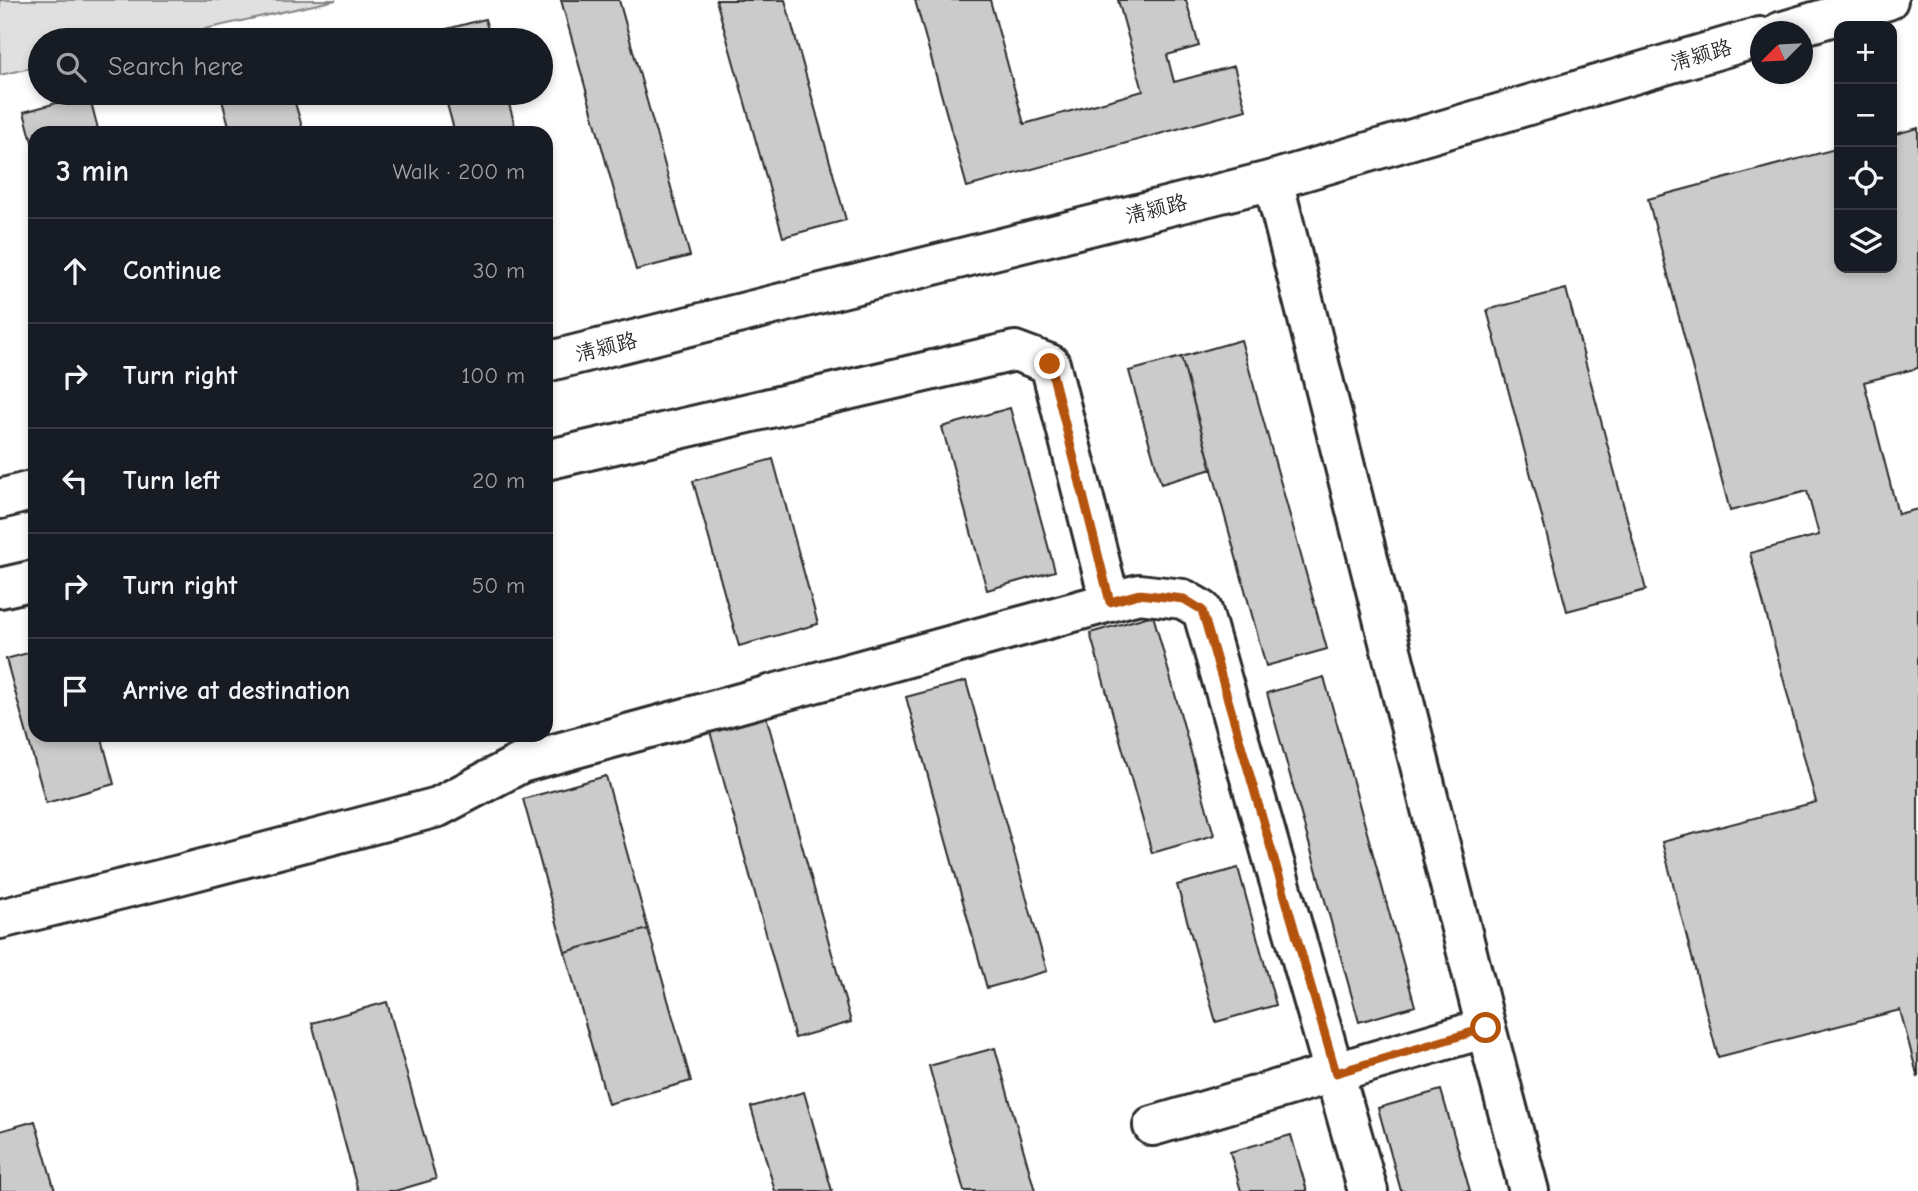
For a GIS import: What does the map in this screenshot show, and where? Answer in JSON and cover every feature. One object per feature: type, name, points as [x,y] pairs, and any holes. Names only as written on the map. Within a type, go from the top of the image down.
[{"type":"street","points":[[1813,22],[1888,0]]},
{"type":"street","name":"清颍路","points":[[553,360],[1273,180],[1750,40]]},
{"type":"street","points":[[1273,180],[1529,1191]]},
{"type":"street","points":[[553,458],[1015,351],[1050,364],[1110,602]]},
{"type":"street","points":[[0,499],[28,492]]},
{"type":"street","points":[[0,588],[28,582]]},
{"type":"street","points":[[0,919],[438,807],[521,763],[1139,594],[1184,599],[1202,610],[1368,1191]]},
{"type":"street","points":[[1153,1126],[1486,1028]]},
{"type":"shaded area","points":[[0,0],[336,0],[209,28],[28,28],[28,69],[0,75]]},
{"type":"building","points":[[561,0],[619,0],[690,256],[636,270]]},
{"type":"building","points":[[716,0],[785,0],[846,220],[783,237]]},
{"type":"building","points":[[915,0],[990,0],[1024,124],[1143,91],[1118,0],[1186,0],[1199,46],[1167,55],[1174,82],[1234,66],[1246,110],[967,187]]},
{"type":"building","points":[[485,19],[488,28],[451,28]]},
{"type":"building","points":[[49,105],[92,105],[97,126],[28,127],[24,112]]},
{"type":"building","points":[[223,105],[296,105],[302,126],[229,126]]},
{"type":"building","points":[[447,105],[509,105],[515,126],[453,126]]},
{"type":"building","points":[[1918,128],[1918,368],[1864,382],[1898,514],[1918,509],[1918,1078],[1900,1010],[1718,1057],[1662,842],[1816,802],[1750,553],[1819,535],[1807,491],[1730,511],[1648,199],[1834,149],[1834,273],[1897,273],[1897,134]]},
{"type":"building","points":[[1566,289],[1646,590],[1567,611],[1487,310]]},
{"type":"building","points":[[1241,340],[1327,649],[1266,666],[1181,357]]},
{"type":"building","points":[[1181,357],[1212,469],[1161,484],[1129,371]]},
{"type":"building","points":[[1010,408],[1055,571],[987,590],[942,427]]},
{"type":"building","points":[[773,459],[818,624],[739,646],[693,481]]},
{"type":"building","points":[[1153,615],[1214,835],[1152,853],[1090,633]]},
{"type":"building","points":[[28,653],[28,738],[6,659]]},
{"type":"building","points":[[1324,677],[1415,1006],[1359,1022],[1267,693]]},
{"type":"building","points":[[966,681],[1047,971],[987,988],[906,697]]},
{"type":"building","points":[[762,701],[851,1022],[795,1038],[706,717]]},
{"type":"building","points":[[29,742],[103,742],[114,784],[46,803]]},
{"type":"building","points":[[606,776],[648,929],[565,952],[523,799]]},
{"type":"building","points":[[1238,868],[1276,1005],[1216,1022],[1177,885]]},
{"type":"building","points":[[648,929],[691,1081],[608,1104],[565,952]]},
{"type":"building","points":[[387,1002],[436,1179],[395,1191],[358,1191],[312,1023]]},
{"type":"building","points":[[995,1048],[1035,1191],[964,1191],[929,1066]]},
{"type":"building","points":[[1441,1090],[1470,1191],[1401,1191],[1378,1108]]},
{"type":"building","points":[[804,1092],[832,1191],[775,1191],[751,1107]]},
{"type":"building","points":[[35,1121],[55,1191],[0,1191],[0,1131]]},
{"type":"building","points":[[1291,1135],[1307,1191],[1241,1191],[1230,1152]]},
{"type":"route","points":[[1050,364],[1110,602],[1139,594],[1184,599],[1202,610],[1336,1073],[1486,1028]]}]
